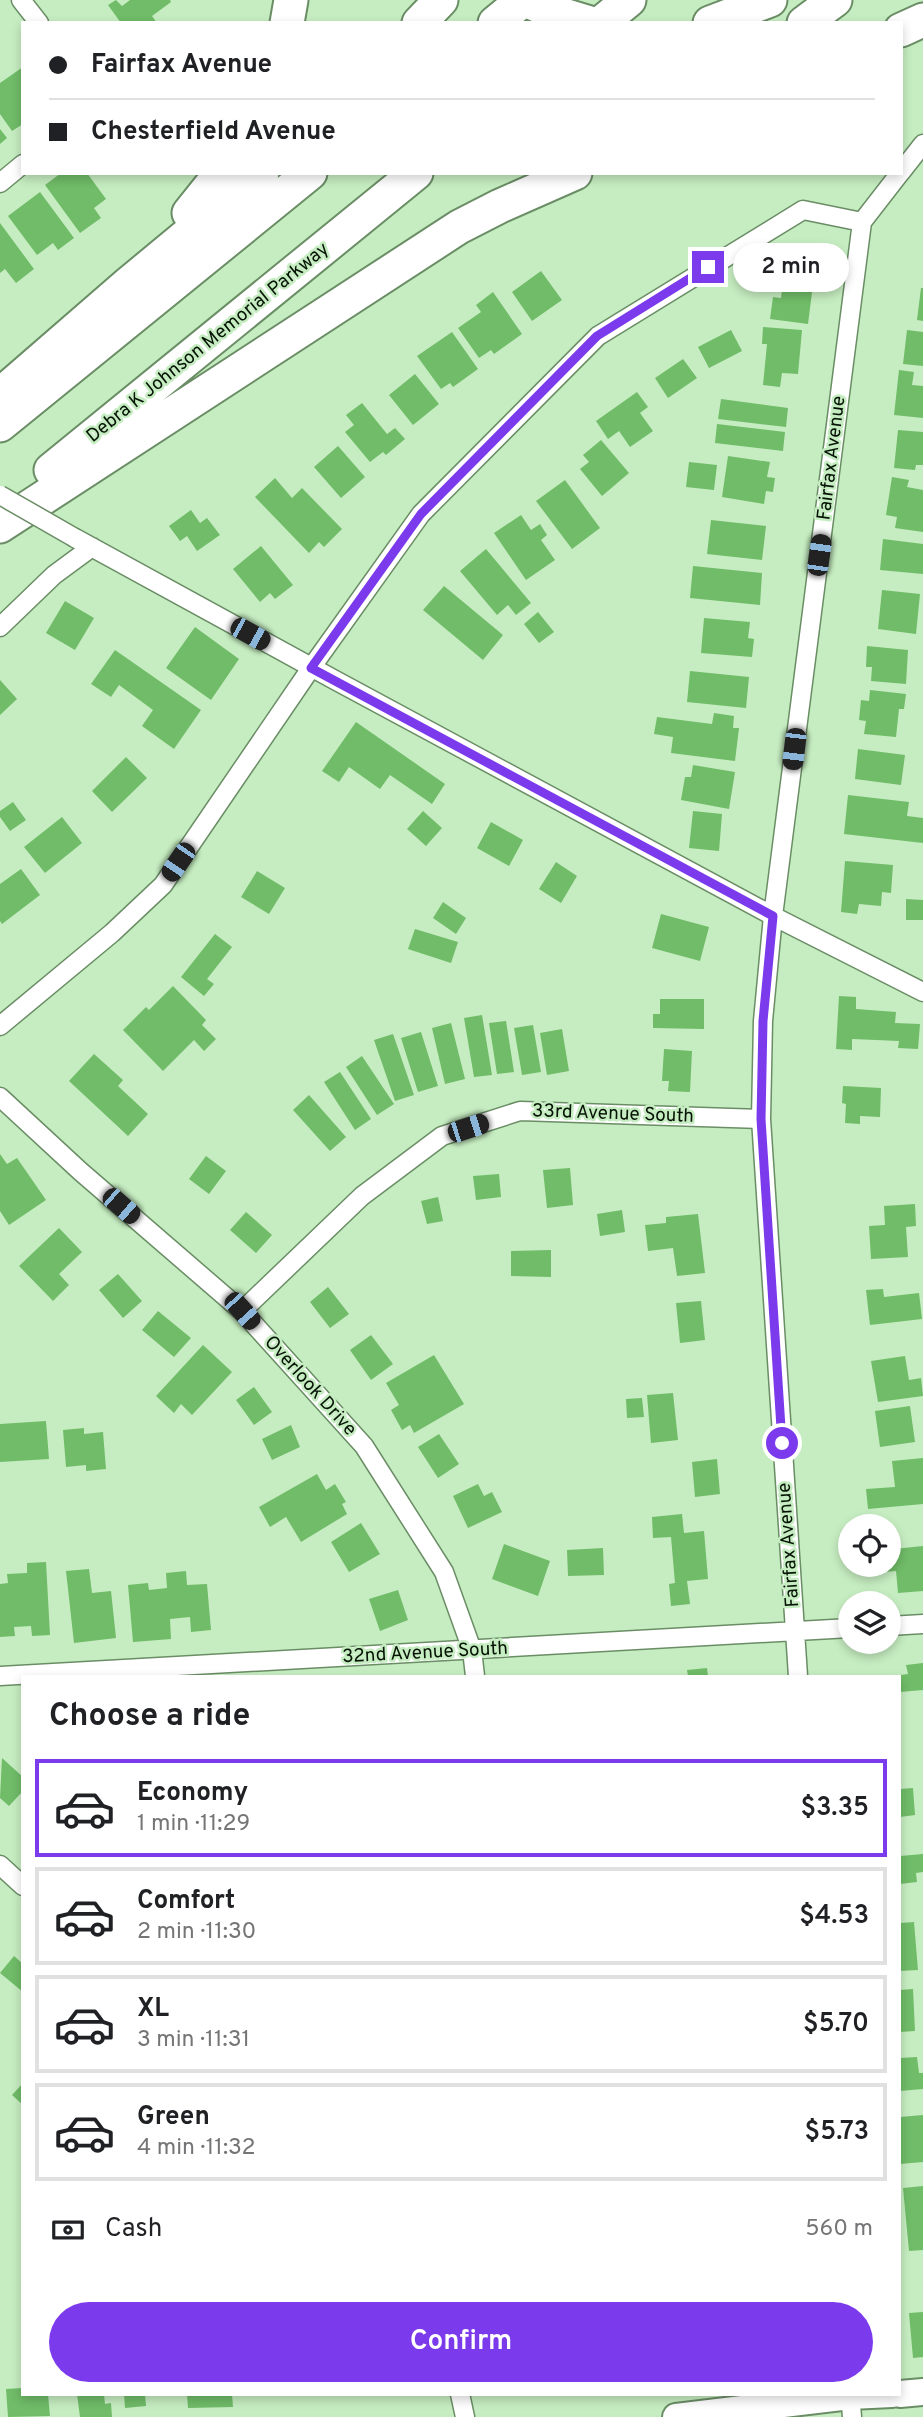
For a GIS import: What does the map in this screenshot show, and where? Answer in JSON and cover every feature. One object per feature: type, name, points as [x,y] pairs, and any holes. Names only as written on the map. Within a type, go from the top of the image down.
[{"type":"highway","points":[[286,21],[291,0]]},
{"type":"highway","points":[[421,21],[441,0]]},
{"type":"highway","points":[[498,21],[524,0],[583,21]]},
{"type":"highway","points":[[603,21],[629,0]]},
{"type":"highway","points":[[717,21],[770,0]]},
{"type":"highway","points":[[807,21],[835,0]]},
{"type":"highway","points":[[903,29],[923,20]]},
{"type":"highway","points":[[128,284],[219,175]]},
{"type":"highway","points":[[0,395],[260,175]]},
{"type":"highway","points":[[0,425],[308,175]]},
{"type":"highway","name":"Debra K Johnson Memorial Parkway","points":[[0,512],[414,175]]},
{"type":"highway","points":[[500,206],[548,175]]},
{"type":"highway","points":[[0,526],[459,227],[570,175]]},
{"type":"main road","points":[[901,2394],[923,2392]]},
{"type":"main road","points":[[677,2417],[851,2402],[882,2396]]},
{"type":"street","points":[[21,0],[37,21]]},
{"type":"street","points":[[903,170],[923,144]]},
{"type":"street","points":[[0,183],[21,166]]},
{"type":"street","points":[[0,1026],[112,933],[163,885],[311,668],[421,514],[597,336],[803,209],[862,222],[899,175]]},
{"type":"street","name":"Fairfax Avenue","points":[[798,1675],[761,1119],[763,1021],[773,916],[862,222]]},
{"type":"street","points":[[0,495],[311,668],[773,916],[923,992]]},
{"type":"street","points":[[0,627],[54,575],[92,547]]},
{"type":"street","name":"Overlook Drive","points":[[0,1097],[80,1171],[242,1311],[364,1446],[444,1572],[472,1650],[475,1675]]},
{"type":"street","name":"33rd Avenue South","points":[[242,1311],[362,1196],[442,1136],[520,1111],[761,1119]]},
{"type":"street","points":[[901,1625],[923,1624]]},
{"type":"street","name":"32nd Avenue South","points":[[0,1676],[838,1629]]},
{"type":"street","points":[[0,1865],[21,1884]]},
{"type":"street","points":[[460,2396],[465,2417]]},
{"type":"building","points":[[116,0],[122,6],[130,0],[171,2],[152,16],[156,21],[120,21],[108,5]]},
{"type":"building","points":[[21,68],[21,125],[12,131],[0,114],[0,83]]},
{"type":"building","points":[[0,129],[7,138],[0,144]]},
{"type":"building","points":[[58,175],[88,175],[106,199],[94,208],[101,218],[80,233],[45,185]]},
{"type":"building","points":[[40,192],[74,238],[58,250],[53,243],[37,255],[8,216]]},
{"type":"building","points":[[0,223],[34,269],[16,283],[5,269],[0,273]]},
{"type":"building","points":[[541,271],[562,300],[532,321],[512,292]]},
{"type":"building","points":[[796,275],[814,277],[808,324],[770,319],[773,297],[781,298],[783,282],[795,284]]},
{"type":"building","points":[[923,288],[923,321],[917,320]]},
{"type":"building","points":[[493,292],[522,334],[494,354],[491,350],[479,358],[458,328],[481,312],[476,305]]},
{"type":"building","points":[[763,327],[802,330],[798,374],[782,373],[780,387],[763,385],[767,344],[762,344]]},
{"type":"building","points":[[731,330],[742,351],[709,368],[698,347]]},
{"type":"building","points":[[907,330],[923,332],[923,366],[903,364]]},
{"type":"building","points":[[452,332],[478,369],[453,387],[450,383],[441,389],[417,356]]},
{"type":"building","points":[[683,359],[697,378],[668,398],[655,378]]},
{"type":"building","points":[[899,370],[914,372],[912,385],[923,386],[923,418],[894,415]]},
{"type":"building","points":[[415,374],[439,404],[413,425],[389,395]]},
{"type":"building","points":[[637,392],[648,407],[640,413],[653,431],[630,447],[619,431],[608,439],[596,421]]},
{"type":"building","points":[[721,399],[788,408],[786,427],[718,419]]},
{"type":"building","points":[[362,403],[387,434],[395,428],[405,439],[386,455],[383,452],[370,462],[345,432],[354,425],[346,415]]},
{"type":"building","points":[[717,424],[785,432],[783,451],[715,443]]},
{"type":"building","points":[[898,430],[923,432],[923,465],[916,465],[915,470],[894,468]]},
{"type":"building","points":[[601,440],[629,473],[602,496],[580,469],[589,462],[583,455]]},
{"type":"building","points":[[338,446],[365,477],[341,498],[314,467]]},
{"type":"building","points":[[728,456],[770,462],[767,477],[775,478],[773,492],[766,491],[764,504],[722,497]]},
{"type":"building","points":[[689,462],[717,465],[714,490],[686,487]]},
{"type":"building","points":[[892,477],[909,480],[907,487],[923,490],[923,532],[895,528],[897,517],[886,515]]},
{"type":"building","points":[[275,478],[292,498],[302,488],[342,529],[324,547],[319,542],[309,553],[255,497]]},
{"type":"building","points":[[565,480],[600,528],[572,549],[536,501]]},
{"type":"building","points":[[191,510],[200,523],[207,518],[220,535],[197,551],[187,536],[180,541],[169,526]]},
{"type":"building","points":[[521,515],[531,530],[540,524],[547,535],[541,540],[555,560],[526,580],[494,533]]},
{"type":"building","points":[[711,520],[766,526],[762,560],[707,554]]},
{"type":"building","points":[[883,539],[923,544],[923,574],[880,570]]},
{"type":"building","points":[[261,546],[293,585],[275,599],[270,593],[260,602],[233,569]]},
{"type":"building","points":[[486,549],[531,603],[516,615],[508,605],[497,615],[460,571]]},
{"type":"building","points":[[693,566],[762,573],[760,605],[690,598]]},
{"type":"building","points":[[444,586],[503,635],[483,660],[423,610]]},
{"type":"building","points":[[882,590],[920,594],[916,634],[878,629]]},
{"type":"building","points":[[65,601],[94,618],[75,650],[46,633]]},
{"type":"building","points":[[538,612],[554,632],[539,643],[524,624]]},
{"type":"building","points":[[704,618],[750,622],[748,638],[754,639],[752,657],[701,653]]},
{"type":"building","points":[[195,627],[239,659],[211,700],[166,668]]},
{"type":"building","points":[[867,646],[908,650],[906,684],[871,681],[872,667],[866,667]]},
{"type":"building","points":[[115,650],[201,710],[174,749],[142,726],[153,710],[119,685],[111,697],[91,684]]},
{"type":"building","points":[[690,671],[749,677],[746,708],[687,702]]},
{"type":"building","points":[[0,680],[17,699],[0,715]]},
{"type":"building","points":[[870,690],[906,694],[904,709],[899,709],[896,737],[864,734],[866,721],[859,720],[861,700],[869,701]]},
{"type":"building","points":[[714,713],[734,716],[733,728],[739,728],[735,761],[671,753],[673,737],[654,734],[657,717],[712,724]]},
{"type":"building","points":[[356,722],[445,784],[432,804],[390,775],[380,789],[349,767],[339,782],[322,771]]},
{"type":"building","points":[[858,749],[905,755],[901,785],[855,779]]},
{"type":"building","points":[[126,757],[147,778],[112,812],[92,791]]},
{"type":"building","points":[[693,765],[735,772],[729,809],[681,800],[685,777],[691,777]]},
{"type":"building","points":[[848,795],[909,802],[907,816],[923,818],[923,843],[844,834]]},
{"type":"building","points":[[13,802],[26,820],[10,831],[0,817],[0,811]]},
{"type":"building","points":[[423,811],[442,828],[426,846],[407,829]]},
{"type":"building","points":[[693,811],[722,814],[719,851],[689,848]]},
{"type":"building","points":[[62,817],[82,843],[45,873],[24,847]]},
{"type":"building","points":[[491,822],[523,840],[509,866],[477,848]]},
{"type":"building","points":[[845,861],[893,865],[891,893],[882,892],[881,906],[859,904],[857,914],[841,912]]},
{"type":"building","points":[[556,862],[577,876],[561,903],[539,889]]},
{"type":"building","points":[[21,869],[40,895],[2,924],[0,884]]},
{"type":"building","points":[[257,871],[285,888],[269,914],[241,897]]},
{"type":"building","points":[[906,899],[923,900],[923,920],[906,920]]},
{"type":"building","points":[[443,902],[466,918],[456,934],[433,918]]},
{"type":"building","points":[[661,914],[709,927],[700,961],[652,948]]},
{"type":"building","points":[[415,929],[458,942],[451,963],[408,949]]},
{"type":"building","points":[[215,934],[232,947],[207,979],[214,984],[204,996],[181,977]]},
{"type":"building","points":[[173,986],[206,1020],[202,1025],[216,1039],[204,1051],[194,1040],[163,1071],[123,1030],[146,1007],[149,1010]]},
{"type":"building","points":[[839,996],[856,997],[856,1009],[896,1012],[895,1023],[920,1024],[918,1049],[898,1048],[899,1041],[852,1039],[852,1050],[836,1049]]},
{"type":"building","points":[[660,999],[704,999],[704,1029],[653,1028],[653,1014],[660,1014]]},
{"type":"building","points":[[482,1015],[492,1075],[474,1077],[464,1018]]},
{"type":"building","points":[[506,1021],[514,1072],[497,1074],[489,1023]]},
{"type":"building","points":[[451,1023],[465,1079],[445,1084],[432,1028]]},
{"type":"building","points":[[533,1025],[541,1072],[522,1075],[514,1028]]},
{"type":"building","points":[[562,1029],[569,1071],[547,1075],[540,1033]]},
{"type":"building","points":[[421,1032],[438,1086],[418,1092],[401,1038]]},
{"type":"building","points":[[393,1034],[414,1095],[395,1101],[374,1040]]},
{"type":"building","points":[[664,1049],[692,1051],[690,1092],[668,1091],[669,1081],[662,1081]]},
{"type":"building","points":[[94,1054],[123,1080],[118,1086],[148,1114],[128,1136],[69,1081]]},
{"type":"building","points":[[362,1056],[394,1104],[377,1115],[346,1067]]},
{"type":"building","points":[[340,1072],[371,1119],[355,1130],[324,1082]]},
{"type":"building","points":[[843,1086],[881,1088],[880,1117],[860,1116],[860,1124],[845,1123]]},
{"type":"building","points":[[309,1095],[346,1137],[330,1151],[293,1110]]},
{"type":"building","points":[[0,1154],[7,1164],[17,1158],[46,1200],[9,1225],[0,1211]]},
{"type":"building","points":[[206,1156],[226,1171],[209,1194],[189,1179]]},
{"type":"building","points":[[570,1168],[573,1205],[547,1208],[543,1170]]},
{"type":"building","points":[[499,1174],[501,1197],[476,1200],[473,1176]]},
{"type":"building","points":[[438,1197],[443,1221],[427,1224],[421,1201]]},
{"type":"building","points":[[915,1204],[916,1226],[906,1227],[908,1257],[871,1259],[869,1226],[885,1225],[884,1206]]},
{"type":"building","points":[[622,1210],[625,1232],[600,1236],[597,1214]]},
{"type":"building","points":[[246,1212],[272,1235],[256,1253],[230,1230]]},
{"type":"building","points":[[698,1214],[705,1273],[677,1276],[673,1248],[648,1251],[645,1225],[666,1223],[666,1217]]},
{"type":"building","points":[[59,1228],[82,1252],[59,1274],[69,1285],[53,1301],[19,1266]]},
{"type":"building","points":[[551,1250],[551,1277],[511,1276],[511,1251]]},
{"type":"building","points":[[118,1274],[142,1301],[123,1318],[99,1290]]},
{"type":"building","points":[[328,1287],[349,1314],[330,1328],[310,1302]]},
{"type":"building","points":[[883,1289],[884,1297],[919,1293],[922,1319],[870,1325],[866,1290]]},
{"type":"building","points":[[701,1301],[705,1340],[680,1343],[676,1303]]},
{"type":"building","points":[[158,1311],[191,1338],[174,1357],[142,1330]]},
{"type":"building","points":[[371,1335],[393,1364],[371,1380],[350,1350]]},
{"type":"building","points":[[203,1345],[232,1372],[192,1415],[181,1404],[174,1413],[156,1396]]},
{"type":"building","points":[[434,1355],[464,1404],[414,1433],[410,1425],[402,1430],[391,1410],[399,1405],[386,1383]]},
{"type":"building","points":[[905,1356],[909,1380],[921,1378],[923,1396],[878,1402],[871,1361]]},
{"type":"building","points":[[254,1387],[272,1412],[254,1425],[236,1400]]},
{"type":"building","points":[[673,1393],[678,1440],[651,1443],[647,1395]]},
{"type":"building","points":[[642,1398],[644,1417],[627,1418],[626,1399]]},
{"type":"building","points":[[910,1406],[915,1442],[880,1447],[875,1411]]},
{"type":"building","points":[[46,1421],[49,1459],[0,1462],[0,1424]]},
{"type":"building","points":[[291,1425],[300,1447],[272,1460],[262,1439]]},
{"type":"building","points":[[84,1428],[84,1434],[103,1432],[106,1469],[86,1471],[86,1465],[66,1467],[63,1430]]},
{"type":"building","points":[[439,1434],[459,1464],[438,1478],[418,1447]]},
{"type":"building","points":[[923,1458],[923,1504],[868,1509],[866,1489],[895,1487],[892,1461]]},
{"type":"building","points":[[717,1459],[720,1494],[695,1497],[692,1462]]},
{"type":"building","points":[[317,1474],[326,1490],[335,1484],[346,1502],[342,1504],[347,1514],[301,1542],[286,1517],[270,1527],[259,1507]]},
{"type":"building","points":[[478,1484],[484,1496],[492,1492],[502,1512],[468,1528],[453,1496]]},
{"type":"building","points":[[682,1514],[684,1533],[704,1531],[708,1579],[687,1581],[690,1604],[671,1606],[669,1584],[675,1583],[671,1537],[653,1538],[652,1517]]},
{"type":"building","points":[[361,1523],[380,1554],[349,1572],[331,1542]]},
{"type":"building","points":[[504,1544],[550,1561],[538,1596],[492,1579]]},
{"type":"building","points":[[923,1546],[923,1591],[898,1591],[897,1577],[901,1577],[901,1548]]},
{"type":"building","points":[[603,1548],[604,1575],[568,1576],[567,1550]]},
{"type":"building","points":[[46,1562],[50,1635],[32,1636],[31,1626],[14,1627],[15,1636],[0,1637],[0,1584],[8,1583],[7,1574],[27,1573],[27,1563]]},
{"type":"building","points":[[89,1569],[92,1593],[111,1591],[116,1638],[74,1643],[66,1571]]},
{"type":"building","points":[[186,1571],[187,1585],[207,1584],[211,1630],[191,1632],[190,1617],[170,1619],[171,1639],[133,1642],[128,1585],[148,1583],[149,1590],[167,1588],[166,1573]]},
{"type":"building","points":[[398,1590],[408,1620],[380,1631],[369,1599]]},
{"type":"building","points":[[923,1663],[923,1690],[901,1692],[900,1675],[908,1674],[906,1665]]},
{"type":"building","points":[[707,1668],[708,1675],[688,1675],[687,1670]]},
{"type":"building","points":[[2,1758],[21,1775],[21,1793],[9,1806],[0,1798]]},
{"type":"building","points":[[913,1788],[915,1815],[901,1817],[901,1789]]},
{"type":"building","points":[[923,1854],[923,1872],[916,1873],[917,1882],[901,1884],[901,1856]]},
{"type":"building","points":[[914,1922],[918,1970],[901,1971],[901,1923]]},
{"type":"building","points":[[14,1956],[21,1962],[21,1990],[0,1973]]},
{"type":"building","points":[[913,1989],[915,2031],[901,2032],[901,1990]]},
{"type":"building","points":[[917,2057],[919,2073],[923,2073],[923,2089],[901,2091],[901,2058]]},
{"type":"building","points":[[21,2085],[21,2103],[12,2095]]},
{"type":"building","points":[[923,2115],[923,2162],[901,2164],[901,2117]]},
{"type":"building","points":[[923,2186],[923,2250],[909,2251],[903,2188]]},
{"type":"building","points":[[923,2312],[923,2357],[913,2358],[909,2313]]},
{"type":"building","points":[[21,2388],[21,2396],[48,2396],[50,2416],[8,2417],[6,2389]]},
{"type":"building","points":[[77,2396],[104,2396],[105,2404],[111,2403],[112,2417],[80,2417]]},
{"type":"building","points":[[124,2396],[145,2396],[146,2406],[125,2408]]},
{"type":"building","points":[[187,2396],[232,2396],[233,2407],[188,2408]]},
{"type":"route","points":[[708,267],[597,336],[421,514],[311,668],[773,916],[763,1021],[761,1119],[782,1443]]}]
